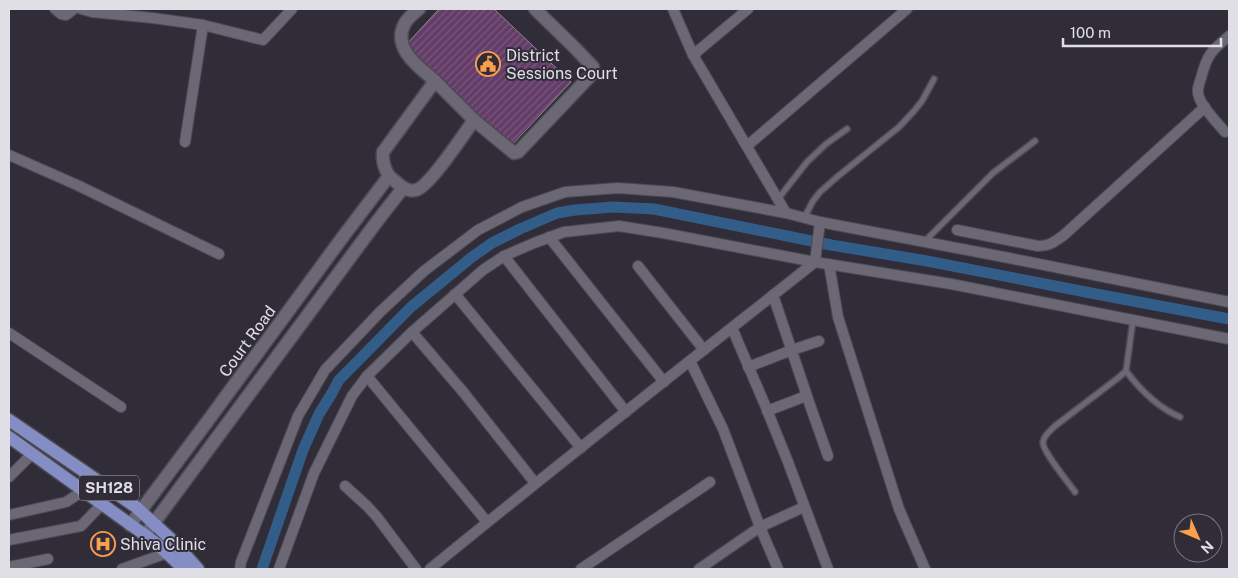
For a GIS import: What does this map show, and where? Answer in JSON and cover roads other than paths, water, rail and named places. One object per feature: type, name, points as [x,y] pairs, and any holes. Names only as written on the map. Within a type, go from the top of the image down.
[{"type":"main road","name":"SH128","points":[[9,420],[140,511],[174,542],[198,569]]},
{"type":"main road","name":"SH128","points":[[9,437],[145,536],[184,569]]},
{"type":"street","points":[[55,9],[60,14],[66,14],[74,9]]},
{"type":"street","points":[[81,9],[203,26],[263,40],[292,9]]},
{"type":"street","points":[[419,9],[406,23],[401,39],[408,56],[474,120],[514,153],[518,152],[592,74],[593,67],[535,9]]},
{"type":"street","points":[[673,9],[693,54],[786,213]]},
{"type":"street","points":[[693,54],[748,9]]},
{"type":"street","points":[[747,146],[907,9]]},
{"type":"street","points":[[185,142],[203,26]]},
{"type":"street","points":[[1225,132],[1199,99],[1197,90],[1205,62],[1216,47],[1229,36]]},
{"type":"street","points":[[435,81],[383,152],[382,159],[389,176],[403,188],[409,190],[415,190],[423,186],[432,177],[474,120]]},
{"type":"street","points":[[957,230],[1038,246],[1046,246],[1053,243],[1205,107]]},
{"type":"street","points":[[9,155],[219,254]]},
{"type":"street","name":"Court Road","points":[[130,525],[389,176]]},
{"type":"street","name":"Court Road","points":[[145,536],[351,255],[403,188]]},
{"type":"street","points":[[240,569],[298,416],[325,370],[380,312],[424,271],[478,230],[522,208],[564,192],[618,188],[673,192],[786,213],[804,218],[819,227],[925,242],[1229,302]]},
{"type":"street","points":[[279,569],[314,473],[352,396],[367,376],[412,332],[483,270],[504,256],[564,232],[619,226],[663,232],[815,257],[829,264],[951,284],[1229,339]]},
{"type":"street","points":[[430,569],[535,483],[773,295],[815,257],[819,227]]},
{"type":"street","points":[[549,237],[664,382]]},
{"type":"street","points":[[504,256],[626,412]]},
{"type":"street","points":[[829,264],[838,317],[899,509],[925,569]]},
{"type":"street","points":[[638,266],[704,350]]},
{"type":"street","points":[[455,294],[581,448]]},
{"type":"street","points":[[773,295],[828,456]]},
{"type":"street","points":[[732,328],[828,569]]},
{"type":"street","points":[[9,332],[121,407]]},
{"type":"street","points":[[412,332],[464,393],[535,483]]},
{"type":"street","points":[[748,367],[819,341]]},
{"type":"street","points":[[690,361],[723,429],[778,569]]},
{"type":"street","points":[[367,376],[487,522]]},
{"type":"street","points":[[767,412],[806,396]]},
{"type":"street","points":[[9,477],[32,454]]},
{"type":"street","points":[[581,569],[710,482]]},
{"type":"street","points":[[345,486],[372,511],[416,569]]},
{"type":"street","points":[[9,515],[66,502],[83,491]]},
{"type":"street","points":[[9,540],[81,526],[102,504]]},
{"type":"street","points":[[699,569],[760,527],[804,507]]},
{"type":"street","points":[[122,569],[167,553]]},
{"type":"street","points":[[9,567],[48,558]]},
{"type":"lane","points":[[804,218],[813,200],[820,192],[899,127],[914,111],[934,79]]},
{"type":"lane","points":[[778,199],[807,162],[826,144],[847,130]]},
{"type":"lane","points":[[925,242],[993,173],[1035,141]]},
{"type":"lane","points":[[1076,492],[1045,450],[1043,441],[1047,433],[1055,426],[1126,370],[1133,320]]},
{"type":"lane","points":[[1126,370],[1138,387],[1152,400],[1168,412],[1180,417]]},
{"type":"waterway","points":[[262,569],[303,450],[319,414],[339,380],[411,307],[472,257],[492,243],[557,213],[613,207],[654,209],[831,245],[927,261],[1229,319]]},
{"type":"place","name":"District Sessions Court","points":[[488,64]]},
{"type":"place","name":"Shiva Clinic","points":[[103,544]]}]
